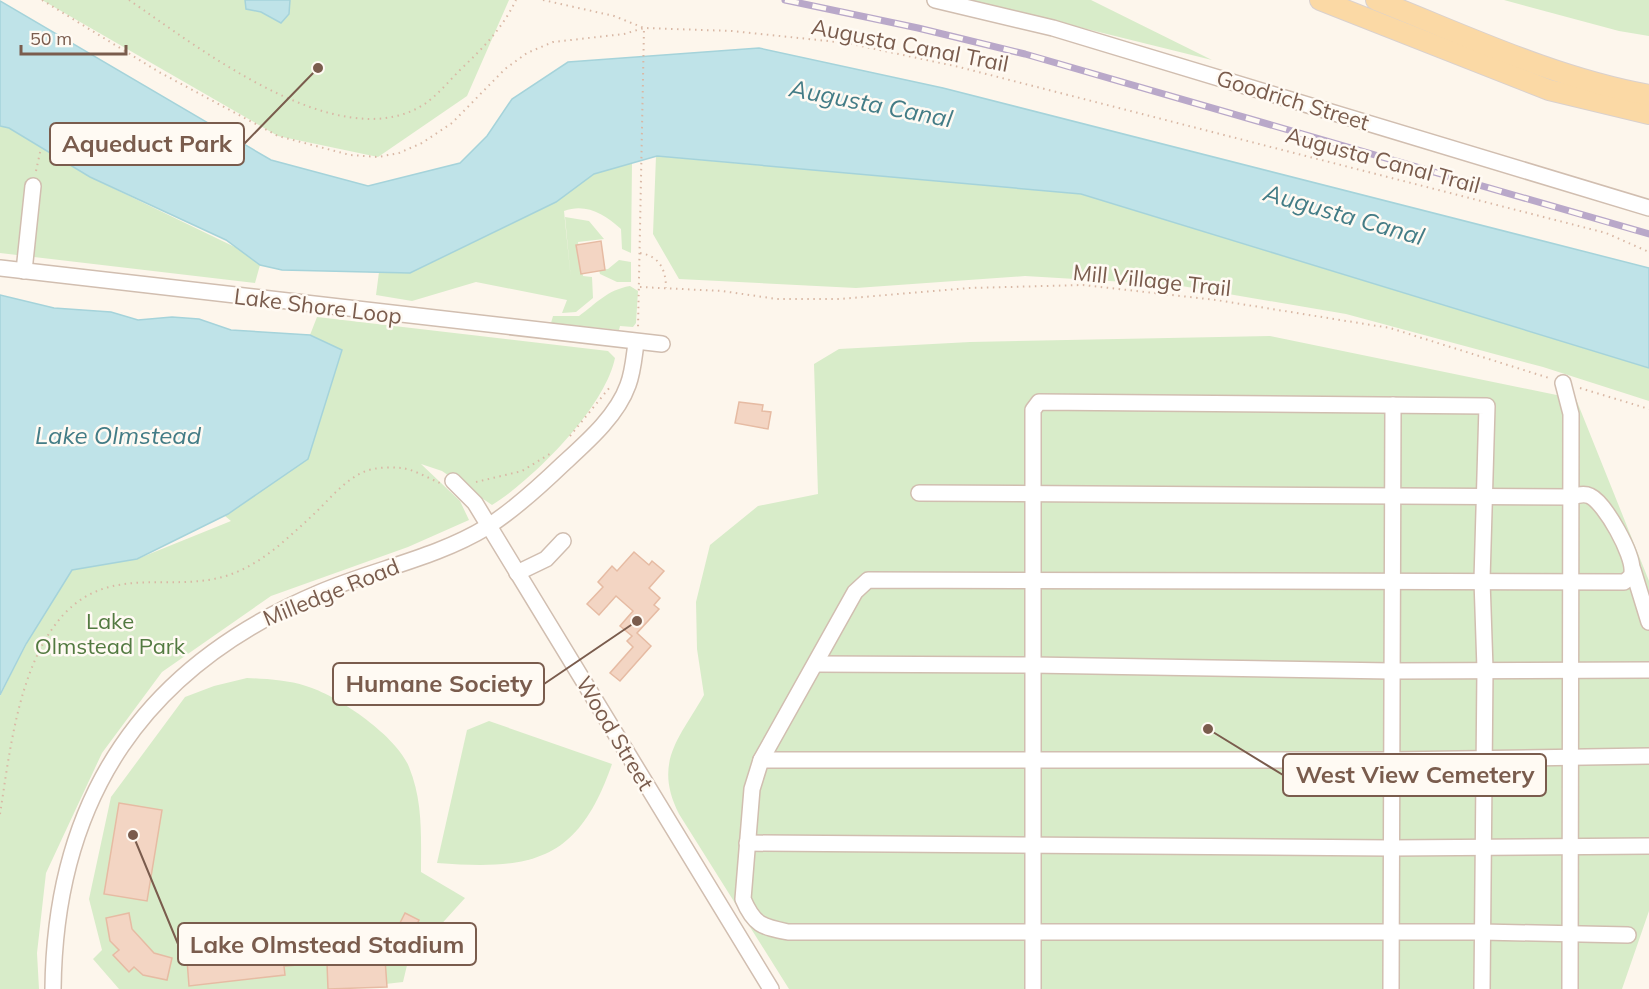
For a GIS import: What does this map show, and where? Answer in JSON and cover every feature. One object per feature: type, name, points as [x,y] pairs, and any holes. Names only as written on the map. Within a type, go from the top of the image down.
[{"type":"main road","points":[[1320,0],[1549,90],[1649,114]]},
{"type":"main road","points":[[1376,0],[1559,72],[1614,88],[1649,95]]},
{"type":"street","name":"Goodrich Street","points":[[934,0],[1053,28],[1649,208]]},
{"type":"street","points":[[24,271],[33,186]]},
{"type":"street","name":"Lake Shore Loop","points":[[0,268],[633,337],[662,344]]},
{"type":"street","name":"Milledge Road","points":[[53,989],[55,932],[64,878],[77,832],[100,780],[128,736],[157,701],[226,640],[260,621],[322,592],[455,543],[488,526],[540,486],[599,429],[622,398],[628,384],[633,337]]},
{"type":"street","points":[[1563,382],[1571,414],[1572,497],[1570,989]]},
{"type":"street","points":[[1032,989],[1032,493],[1034,410],[1040,402],[1487,406],[1482,580],[1485,669],[1482,757],[1482,989]]},
{"type":"street","points":[[1390,989],[1393,405]]},
{"type":"street","name":"Wood Street","points":[[446,482],[475,503],[771,989]]},
{"type":"street","points":[[919,492],[1572,497],[1583,494],[1591,496],[1600,506],[1629,553],[1649,622]]},
{"type":"street","points":[[517,573],[546,559],[562,540]]},
{"type":"street","points":[[1628,935],[1482,932],[788,932],[762,927],[750,915],[742,899],[752,789],[761,760],[855,592],[868,580],[1624,582],[1630,578],[1633,570]]},
{"type":"street","points":[[816,664],[1032,664],[1391,671],[1649,670]]},
{"type":"street","points":[[761,760],[1391,760],[1649,756]]},
{"type":"street","points":[[747,843],[1390,848],[1649,846]]},
{"type":"path","name":"Augusta Canal Trail","points":[[42,0],[159,72],[278,136],[332,152],[378,157],[399,153],[422,143],[452,123],[504,69],[527,53],[553,42],[624,34],[644,28],[732,31],[815,39],[959,67],[1606,233],[1649,252]]},
{"type":"path","points":[[129,0],[262,87],[288,100],[336,114],[375,118],[404,113],[423,105],[499,31],[516,0]]},
{"type":"path","points":[[543,0],[614,16],[644,28],[639,287],[637,331],[633,337]]},
{"type":"path","points":[[33,186],[41,148]]},
{"type":"path","points":[[640,253],[650,255],[659,261],[664,270],[666,288]]},
{"type":"path","name":"Mill Village Trail","points":[[639,287],[722,291],[777,299],[839,299],[970,288],[1083,285],[1216,300],[1390,328],[1649,409]]},
{"type":"path","points":[[564,442],[610,386]]},
{"type":"path","points":[[0,814],[14,733],[29,678],[52,627],[82,596],[111,586],[153,581],[204,582],[238,572],[262,559],[340,488],[366,471],[405,468],[446,482],[476,482],[501,478],[522,471],[558,449]]},
{"type":"green space","points":[[42,0],[509,0],[467,96],[378,157],[278,136]]},
{"type":"green space","points":[[970,0],[1091,0],[1212,60]]},
{"type":"green space","points":[[1504,0],[1649,0],[1649,36],[1619,31]]},
{"type":"green space","points":[[0,126],[9,128],[90,177],[241,250],[260,265],[255,283],[0,253]]},
{"type":"green space","points":[[656,156],[1081,194],[1649,368],[1649,401],[1543,367],[1346,314],[1176,285],[1025,276],[856,288],[679,279],[653,234]]},
{"type":"green space","points":[[632,163],[631,253],[622,249],[621,229],[608,219],[587,209],[564,211],[571,280],[565,217],[589,221],[604,239],[578,242],[583,276],[592,277],[593,298],[576,312],[562,313],[567,300],[476,282],[412,301],[376,295],[379,272],[410,273],[556,202],[594,174]]},
{"type":"green space","points":[[619,260],[631,262],[631,282],[617,282],[600,274],[599,270],[608,269]]},
{"type":"green space","points":[[630,286],[638,291],[636,323],[633,327],[620,326],[619,330],[551,323],[553,316],[579,316],[609,294]]},
{"type":"green space","name":"Lake Olmstead Park","points":[[317,317],[608,351],[615,358],[609,377],[597,398],[566,440],[528,478],[492,505],[442,471],[421,464],[460,501],[469,520],[408,547],[271,596],[162,672],[102,753],[46,873],[37,953],[39,989],[0,989],[0,696],[28,641],[72,570],[137,559],[231,521],[225,516],[308,459],[342,350],[310,335]]},
{"type":"green space","points":[[1270,336],[1576,399],[1649,581],[1649,911],[1622,989],[789,989],[679,814],[668,780],[672,752],[704,695],[697,649],[696,602],[710,545],[758,506],[818,494],[814,364],[839,349],[970,342]]},
{"type":"green space","points":[[247,678],[299,684],[333,698],[365,718],[379,730],[402,755],[409,767],[419,806],[421,872],[465,898],[408,961],[403,982],[341,989],[119,989],[93,959],[102,950],[89,899],[111,797],[185,697],[214,686]]},
{"type":"green space","points":[[489,721],[612,764],[599,797],[584,822],[567,840],[547,853],[525,861],[500,864],[437,863],[467,730]]},
{"type":"water","points":[[245,0],[290,0],[289,14],[281,23],[261,12],[246,9]]},
{"type":"water","name":"Augusta Canal","points":[[0,1],[271,160],[368,186],[460,163],[487,136],[512,99],[568,62],[759,48],[943,88],[1649,268],[1649,368],[1081,194],[657,156],[594,174],[556,202],[410,273],[282,270],[260,265],[226,240],[90,177],[9,128],[0,126]]},
{"type":"water","name":"Lake Olmstead","points":[[0,295],[54,308],[111,312],[138,320],[172,317],[199,319],[231,330],[310,335],[342,350],[308,459],[228,514],[137,559],[72,570],[26,644],[0,695]]},
{"type":"building","points":[[601,241],[605,270],[581,274],[576,245]]},
{"type":"building","points":[[739,402],[763,405],[762,411],[771,412],[768,429],[735,423]]},
{"type":"building","points":[[634,552],[649,565],[652,561],[664,571],[649,588],[660,598],[654,605],[659,609],[637,633],[651,646],[620,681],[610,673],[633,647],[627,641],[632,636],[620,626],[633,611],[616,596],[599,615],[587,604],[603,587],[598,582],[612,566],[617,571]]},
{"type":"building","points":[[119,803],[162,810],[147,901],[104,894]]},
{"type":"building","points":[[129,913],[132,929],[154,953],[172,958],[167,980],[143,975],[134,967],[129,972],[113,955],[119,950],[110,941],[106,918]]},
{"type":"building","points":[[405,913],[419,920],[414,930],[400,923]]},
{"type":"building","points":[[383,930],[387,987],[328,989],[327,963],[284,966],[285,975],[189,986],[187,960],[292,949],[291,944],[336,941],[336,933]]},
{"type":"railway","points":[[785,0],[918,28],[1025,54],[1649,234]]},
{"type":"place","name":"Aqueduct Park","points":[[318,68]]},
{"type":"place","name":"Humane Society","points":[[637,621]]},
{"type":"place","name":"West View Cemetery","points":[[1208,729]]},
{"type":"place","name":"Lake Olmstead Stadium","points":[[133,835]]}]
